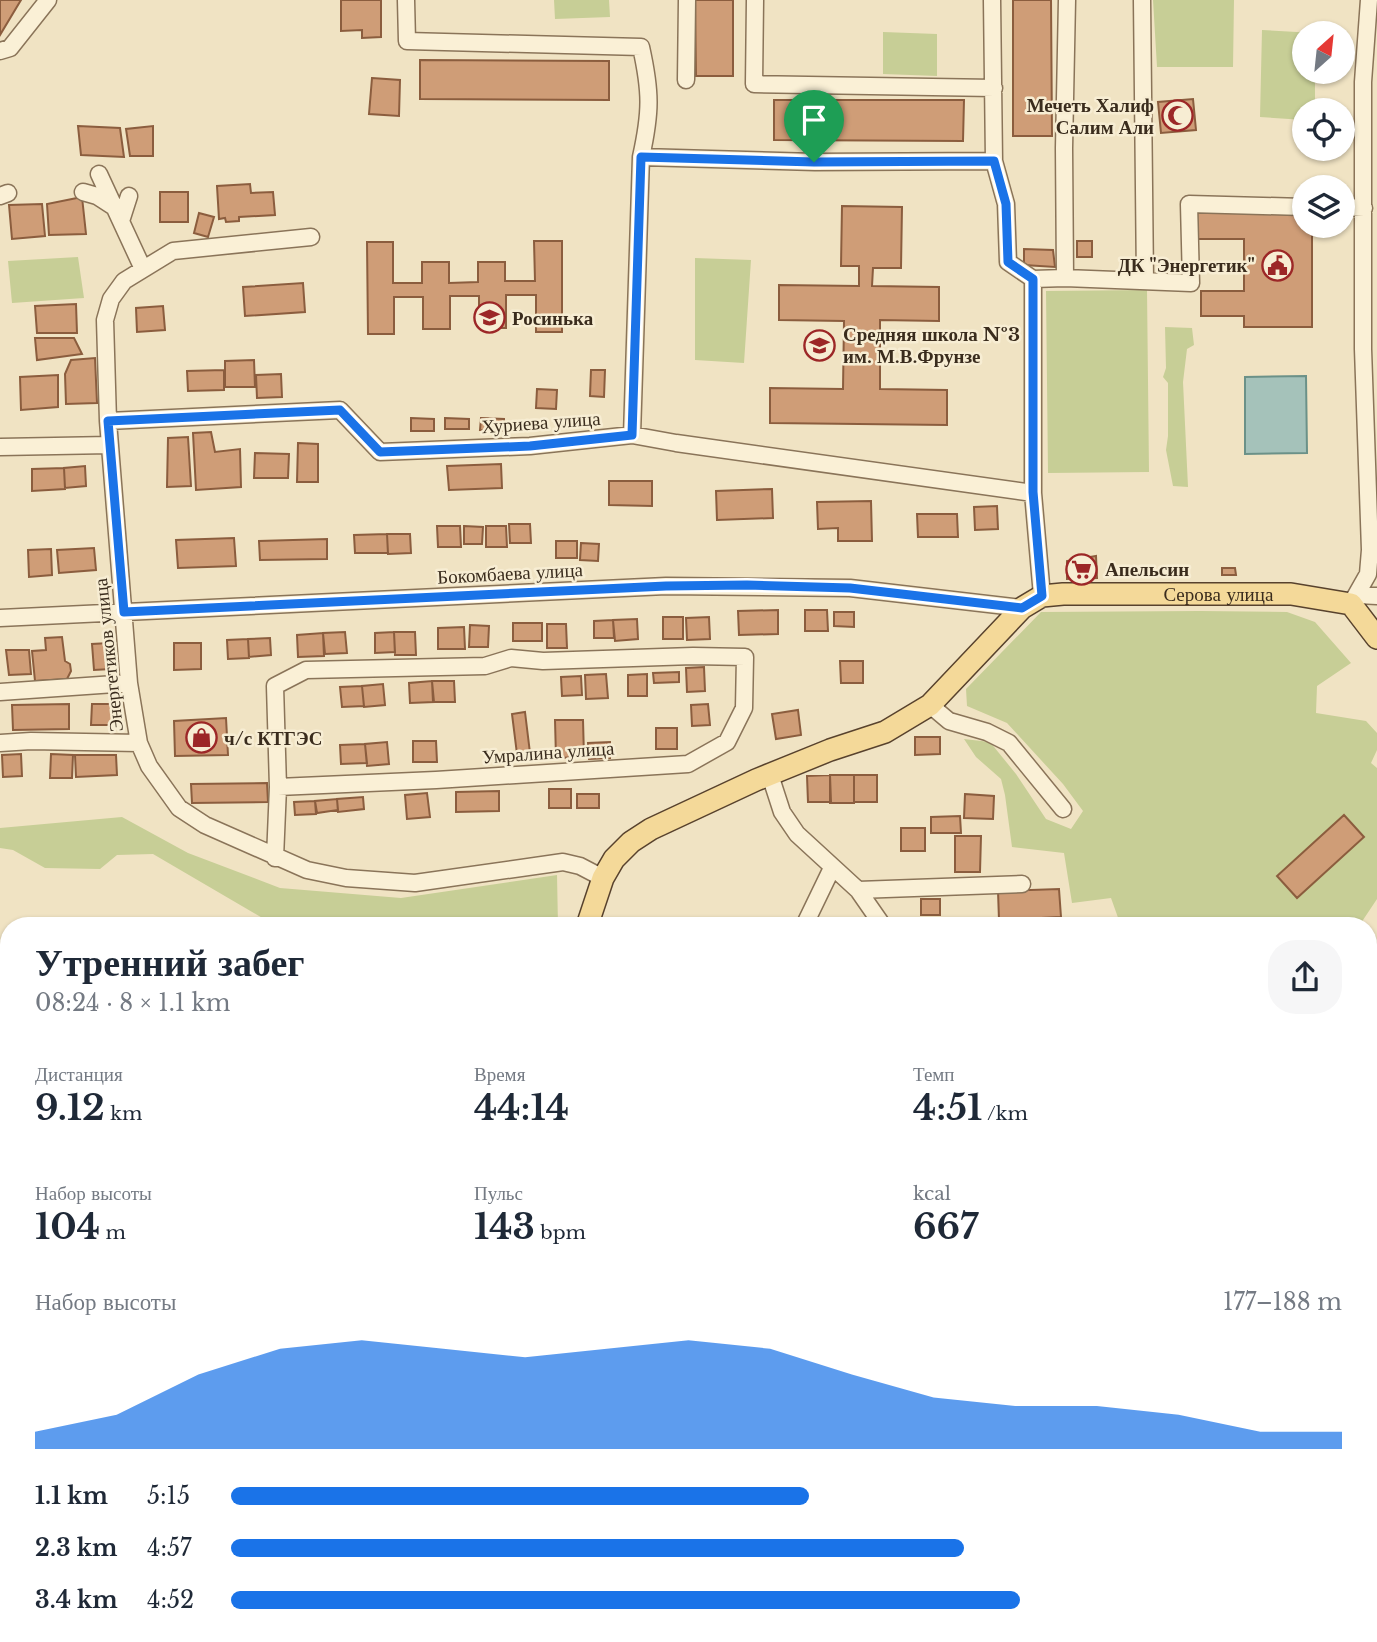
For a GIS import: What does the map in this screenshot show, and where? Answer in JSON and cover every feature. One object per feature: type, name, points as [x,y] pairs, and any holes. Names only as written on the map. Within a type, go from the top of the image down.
[{"type":"main road","name":"Серова улица","points":[[590,917],[603,878],[614,859],[631,842],[651,829],[771,775],[830,750],[885,732],[930,705],[1022,608],[1042,596],[1291,594],[1354,600]]},
{"type":"main road","points":[[1354,600],[1377,638]]},
{"type":"street","points":[[0,51],[10,48],[48,0]]},
{"type":"street","points":[[406,0],[407,41],[642,47],[649,82],[648,126],[641,157],[632,435]]},
{"type":"street","points":[[686,80],[687,0]]},
{"type":"street","points":[[755,0],[754,83],[994,88]]},
{"type":"street","points":[[992,0],[994,161],[1006,204],[1008,262],[1033,279],[1191,283],[1189,204],[1292,206]]},
{"type":"street","points":[[1065,278],[1067,0]]},
{"type":"street","points":[[1142,0],[1144,281]]},
{"type":"street","points":[[1354,600],[1368,574],[1370,550],[1370,349],[1364,208],[1363,82],[1368,0]]},
{"type":"street","points":[[641,157],[814,162],[994,161]]},
{"type":"street","points":[[99,174],[143,269]]},
{"type":"street","points":[[83,192],[97,196],[118,214]]},
{"type":"street","points":[[118,214],[129,197]]},
{"type":"street","points":[[1355,208],[1364,208]]},
{"type":"street","name":"Энергетиков улица","points":[[311,237],[173,251],[124,281],[111,299],[105,320],[108,421],[129,682],[139,743],[149,766],[179,808],[205,825],[307,870],[345,878],[415,883],[563,862],[580,866],[603,878]]},
{"type":"street","points":[[1033,279],[1033,492],[1042,596]]},
{"type":"street","name":"Хуриева улица","points":[[108,421],[340,410],[380,452],[530,446],[632,435],[1033,492]]},
{"type":"street","points":[[0,447],[110,444]]},
{"type":"street","name":"Бокомбаева улица","points":[[0,618],[666,586],[747,585],[850,588],[1022,608]]},
{"type":"street","points":[[1354,600],[1377,596]]},
{"type":"street","name":"Умралина улица","points":[[693,656],[744,657],[744,708],[727,742],[688,764],[278,787],[275,686],[306,670],[485,666],[511,658],[543,662],[693,656]]},
{"type":"street","points":[[0,692],[129,682]]},
{"type":"street","points":[[930,705],[949,720],[987,732],[1009,743],[1063,809]]},
{"type":"street","points":[[0,743],[139,743]]},
{"type":"street","points":[[771,775],[782,812],[797,834],[858,890],[877,917]]},
{"type":"street","points":[[275,858],[278,787]]},
{"type":"street","points":[[808,917],[832,868]]},
{"type":"street","points":[[858,890],[1022,884]]},
{"type":"green space","points":[[554,0],[609,0],[610,17],[555,19]]},
{"type":"green space","points":[[1153,0],[1234,0],[1233,67],[1157,67]]},
{"type":"green space","points":[[1262,30],[1292,32],[1292,84],[1315,84],[1315,98],[1292,98],[1292,119],[1260,117]]},
{"type":"green space","points":[[883,32],[937,34],[937,76],[883,74]]},
{"type":"green space","points":[[78,257],[84,298],[12,303],[8,261]]},
{"type":"green space","points":[[695,258],[751,260],[744,363],[695,360]]},
{"type":"green space","points":[[1147,290],[1149,472],[1048,473],[1046,291]]},
{"type":"green space","points":[[1165,327],[1192,328],[1194,345],[1187,349],[1183,382],[1188,487],[1173,486],[1166,450],[1168,383],[1163,377],[1166,368]]},
{"type":"green space","points":[[1041,612],[1287,612],[1315,622],[1351,663],[1317,686],[1316,713],[1366,721],[1377,733],[1377,750],[1371,763],[1377,768],[1377,899],[1365,917],[1118,917],[1111,898],[1072,903],[1064,853],[1012,847],[1001,779],[976,757],[964,739],[990,742],[1016,774],[1046,819],[1071,829],[1083,811],[1063,784],[1007,723],[967,706],[966,689]]},
{"type":"green space","points":[[122,817],[188,853],[280,888],[401,898],[557,875],[558,917],[261,917],[153,854],[117,855],[100,869],[45,868],[13,850],[0,848],[0,828]]},
{"type":"water","points":[[1306,376],[1307,453],[1245,454],[1245,377]]},
{"type":"building","points":[[0,0],[21,0],[0,35]]},
{"type":"building","points":[[341,0],[381,0],[381,37],[362,38],[362,30],[341,31]]},
{"type":"building","points":[[695,0],[733,0],[733,76],[696,76]]},
{"type":"building","points":[[1013,0],[1051,0],[1052,136],[1013,136]]},
{"type":"building","points":[[420,60],[609,61],[609,100],[420,99]]},
{"type":"building","points":[[372,78],[400,80],[399,116],[369,114]]},
{"type":"building","name":"Мечеть Халиф Салим Али","points":[[1193,99],[1196,130],[1161,133],[1158,102]]},
{"type":"building","points":[[774,100],[964,100],[963,141],[774,140]]},
{"type":"building","points":[[78,126],[120,128],[124,157],[81,155]]},
{"type":"building","points":[[153,126],[153,156],[130,156],[126,129]]},
{"type":"building","points":[[250,184],[251,193],[273,192],[275,215],[239,217],[239,221],[226,222],[225,218],[219,219],[217,186]]},
{"type":"building","points":[[160,192],[188,192],[188,222],[160,222]]},
{"type":"building","points":[[82,197],[86,234],[49,235],[47,204]]},
{"type":"building","points":[[42,204],[45,236],[12,239],[9,205]]},
{"type":"building","points":[[842,206],[902,207],[901,268],[873,268],[872,286],[939,287],[939,321],[880,320],[880,389],[947,390],[947,425],[770,423],[770,388],[843,389],[844,321],[779,320],[779,285],[859,286],[859,266],[841,266]]},
{"type":"building","name":"ДК \"Энергетик\"","points":[[1194,212],[1292,212],[1292,238],[1312,238],[1312,327],[1244,327],[1244,316],[1201,316],[1201,291],[1244,291],[1244,239],[1194,239]]},
{"type":"building","points":[[199,213],[214,217],[208,237],[194,233]]},
{"type":"building","points":[[534,241],[562,241],[562,332],[536,332],[536,295],[506,295],[506,328],[479,328],[479,296],[450,296],[450,329],[423,329],[423,297],[394,297],[394,334],[368,334],[367,242],[393,242],[393,283],[422,283],[422,262],[449,262],[449,283],[478,282],[478,262],[505,262],[505,281],[535,281]]},
{"type":"building","points":[[1077,241],[1092,241],[1092,257],[1077,257]]},
{"type":"building","points":[[1024,249],[1053,250],[1055,267],[1024,265]]},
{"type":"building","points":[[303,283],[305,312],[245,316],[243,287]]},
{"type":"building","points":[[76,304],[77,333],[37,333],[35,306]]},
{"type":"building","points":[[163,306],[165,330],[137,332],[136,308]]},
{"type":"building","points":[[35,338],[74,338],[82,354],[37,360]]},
{"type":"building","points":[[95,358],[97,403],[66,404],[65,374],[71,360]]},
{"type":"building","points":[[254,360],[255,387],[225,387],[225,361]]},
{"type":"building","points":[[224,370],[224,390],[188,391],[187,371]]},
{"type":"building","points":[[591,370],[605,370],[604,397],[590,396]]},
{"type":"building","points":[[281,374],[282,397],[257,398],[256,375]]},
{"type":"building","points":[[58,375],[58,407],[21,410],[20,377]]},
{"type":"building","points":[[537,389],[557,390],[556,409],[536,408]]},
{"type":"building","points":[[411,418],[434,419],[434,431],[411,431]]},
{"type":"building","points":[[445,418],[469,419],[469,429],[445,429]]},
{"type":"building","points":[[481,418],[504,419],[504,431],[480,430]]},
{"type":"building","points":[[211,432],[215,452],[240,449],[241,487],[196,490],[193,433]]},
{"type":"building","points":[[188,437],[191,486],[167,487],[168,438]]},
{"type":"building","points":[[298,443],[318,444],[318,482],[297,482]]},
{"type":"building","points":[[255,453],[289,454],[288,478],[254,478]]},
{"type":"building","points":[[501,464],[502,488],[449,490],[447,466]]},
{"type":"building","points":[[85,466],[86,486],[65,488],[64,468]]},
{"type":"building","points":[[64,468],[65,489],[32,491],[32,469]]},
{"type":"building","points":[[609,481],[652,481],[652,506],[609,505]]},
{"type":"building","points":[[772,489],[773,518],[717,520],[716,491]]},
{"type":"building","points":[[871,501],[872,541],[838,541],[838,528],[818,529],[817,502]]},
{"type":"building","points":[[997,506],[998,529],[975,530],[974,507]]},
{"type":"building","points":[[917,514],[957,514],[958,537],[918,537]]},
{"type":"building","points":[[509,524],[530,524],[531,543],[510,543]]},
{"type":"building","points":[[437,526],[460,526],[461,547],[438,547]]},
{"type":"building","points":[[464,526],[483,527],[482,544],[464,544]]},
{"type":"building","points":[[486,526],[506,526],[507,547],[486,547]]},
{"type":"building","points":[[387,534],[388,553],[355,553],[354,535]]},
{"type":"building","points":[[387,534],[410,534],[411,553],[388,554]]},
{"type":"building","points":[[234,538],[236,566],[178,568],[176,540]]},
{"type":"building","points":[[327,539],[327,559],[260,560],[259,541]]},
{"type":"building","points":[[556,541],[577,541],[577,558],[556,558]]},
{"type":"building","points":[[581,543],[599,544],[598,561],[580,560]]},
{"type":"building","points":[[94,548],[96,570],[59,573],[57,550]]},
{"type":"building","points":[[51,549],[52,575],[29,577],[28,550]]},
{"type":"building","name":"Апельсин","points":[[1096,556],[1097,578],[1067,579],[1067,561]]},
{"type":"building","points":[[1222,568],[1235,568],[1236,575],[1222,575]]},
{"type":"building","points":[[778,610],[778,634],[739,635],[738,611]]},
{"type":"building","points":[[805,610],[827,610],[828,631],[805,631]]},
{"type":"building","points":[[834,612],[854,612],[854,627],[834,626]]},
{"type":"building","points":[[663,617],[683,617],[683,639],[663,639]]},
{"type":"building","points":[[709,617],[710,639],[687,640],[686,618]]},
{"type":"building","points":[[637,619],[638,639],[615,641],[613,620]]},
{"type":"building","points":[[613,620],[614,638],[594,638],[594,621]]},
{"type":"building","points":[[513,623],[542,623],[542,641],[513,641]]},
{"type":"building","points":[[547,624],[566,624],[567,648],[547,648]]},
{"type":"building","points":[[470,625],[489,626],[488,647],[469,647]]},
{"type":"building","points":[[464,627],[465,649],[438,649],[438,628]]},
{"type":"building","points":[[345,632],[347,653],[325,654],[323,633]]},
{"type":"building","points":[[394,632],[395,652],[375,653],[375,633]]},
{"type":"building","points":[[394,632],[415,632],[416,655],[395,655]]},
{"type":"building","points":[[323,633],[324,656],[298,657],[297,635]]},
{"type":"building","points":[[62,637],[65,661],[70,664],[71,671],[67,679],[35,681],[32,651],[46,650],[45,638]]},
{"type":"building","points":[[270,638],[271,655],[249,657],[248,639]]},
{"type":"building","points":[[248,639],[249,658],[228,659],[227,640]]},
{"type":"building","points":[[109,643],[111,669],[94,670],[92,644]]},
{"type":"building","points":[[174,643],[201,643],[201,669],[174,670]]},
{"type":"building","points":[[6,650],[29,650],[31,674],[9,675]]},
{"type":"building","points":[[840,661],[863,661],[863,683],[841,683]]},
{"type":"building","points":[[704,667],[705,691],[687,692],[686,668]]},
{"type":"building","points":[[679,672],[679,682],[654,683],[653,673]]},
{"type":"building","points":[[606,674],[608,698],[586,699],[585,675]]},
{"type":"building","points":[[647,674],[647,696],[628,696],[628,675]]},
{"type":"building","points":[[581,676],[582,695],[562,696],[561,677]]},
{"type":"building","points":[[432,681],[454,681],[455,702],[433,702]]},
{"type":"building","points":[[432,681],[434,702],[410,703],[409,683]]},
{"type":"building","points":[[383,684],[385,705],[364,707],[362,686]]},
{"type":"building","points":[[362,686],[364,706],[342,707],[340,687]]},
{"type":"building","points":[[69,704],[69,729],[13,730],[12,705]]},
{"type":"building","points":[[92,704],[113,704],[113,725],[91,725]]},
{"type":"building","points":[[708,704],[710,725],[692,726],[691,705]]},
{"type":"building","points":[[798,710],[801,735],[776,739],[772,714]]},
{"type":"building","points":[[525,712],[530,753],[517,754],[512,714]]},
{"type":"building","name":"ч/с КТГЭС","points":[[226,718],[228,755],[175,756],[174,721]]},
{"type":"building","points":[[555,720],[583,720],[584,757],[556,758]]},
{"type":"building","points":[[656,728],[677,728],[677,749],[656,749]]},
{"type":"building","points":[[915,737],[940,737],[940,754],[915,755]]},
{"type":"building","points":[[413,741],[436,741],[437,762],[413,762]]},
{"type":"building","points":[[387,742],[389,764],[367,766],[365,744]]},
{"type":"building","points":[[610,742],[610,758],[589,759],[588,743]]},
{"type":"building","points":[[365,744],[367,763],[341,764],[340,745]]},
{"type":"building","points":[[21,754],[22,776],[3,777],[2,755]]},
{"type":"building","points":[[51,754],[73,755],[72,778],[50,778]]},
{"type":"building","points":[[75,755],[116,755],[117,775],[76,777]]},
{"type":"building","points":[[830,775],[854,775],[854,803],[830,803]]},
{"type":"building","points":[[830,775],[831,802],[808,802],[807,776]]},
{"type":"building","points":[[854,775],[877,775],[877,802],[854,802]]},
{"type":"building","points":[[267,783],[268,802],[192,803],[191,784]]},
{"type":"building","points":[[549,789],[571,789],[571,808],[549,808]]},
{"type":"building","points":[[499,791],[499,811],[456,812],[456,792]]},
{"type":"building","points":[[427,793],[430,817],[407,819],[405,795]]},
{"type":"building","points":[[577,794],[599,794],[599,808],[577,808]]},
{"type":"building","points":[[965,794],[994,796],[993,819],[964,818]]},
{"type":"building","points":[[363,797],[364,809],[338,812],[337,799]]},
{"type":"building","points":[[337,799],[338,810],[317,813],[315,801]]},
{"type":"building","points":[[315,801],[316,814],[295,815],[294,802]]},
{"type":"building","points":[[1344,815],[1364,837],[1297,898],[1277,876]]},
{"type":"building","points":[[960,816],[961,833],[931,833],[931,817]]},
{"type":"building","points":[[901,828],[925,828],[925,851],[901,851]]},
{"type":"building","points":[[955,836],[981,836],[980,872],[955,872]]},
{"type":"building","points":[[1059,889],[1061,917],[999,917],[998,891]]},
{"type":"building","points":[[921,899],[940,899],[940,915],[921,915]]},
{"type":"place","name":"Мечеть Халиф Салим Али","points":[[1177,116]]},
{"type":"place","name":"ДК \"Энергетик\"","points":[[1278,265]]},
{"type":"place","name":"Росинька","points":[[489,318]]},
{"type":"place","name":"Средняя школа №3 им. М.В.Фрунзе","points":[[820,345]]},
{"type":"place","name":"Апельсин","points":[[1082,569]]},
{"type":"place","name":"ч/с КТГЭС","points":[[201,738]]},
{"type":"route","points":[[641,157],[814,162],[994,161],[1006,204],[1008,262],[1033,279],[1033,492],[1042,596],[1022,608],[850,588],[666,586],[124,612],[108,421],[340,410],[380,452],[530,446],[632,435],[641,157]]}]
